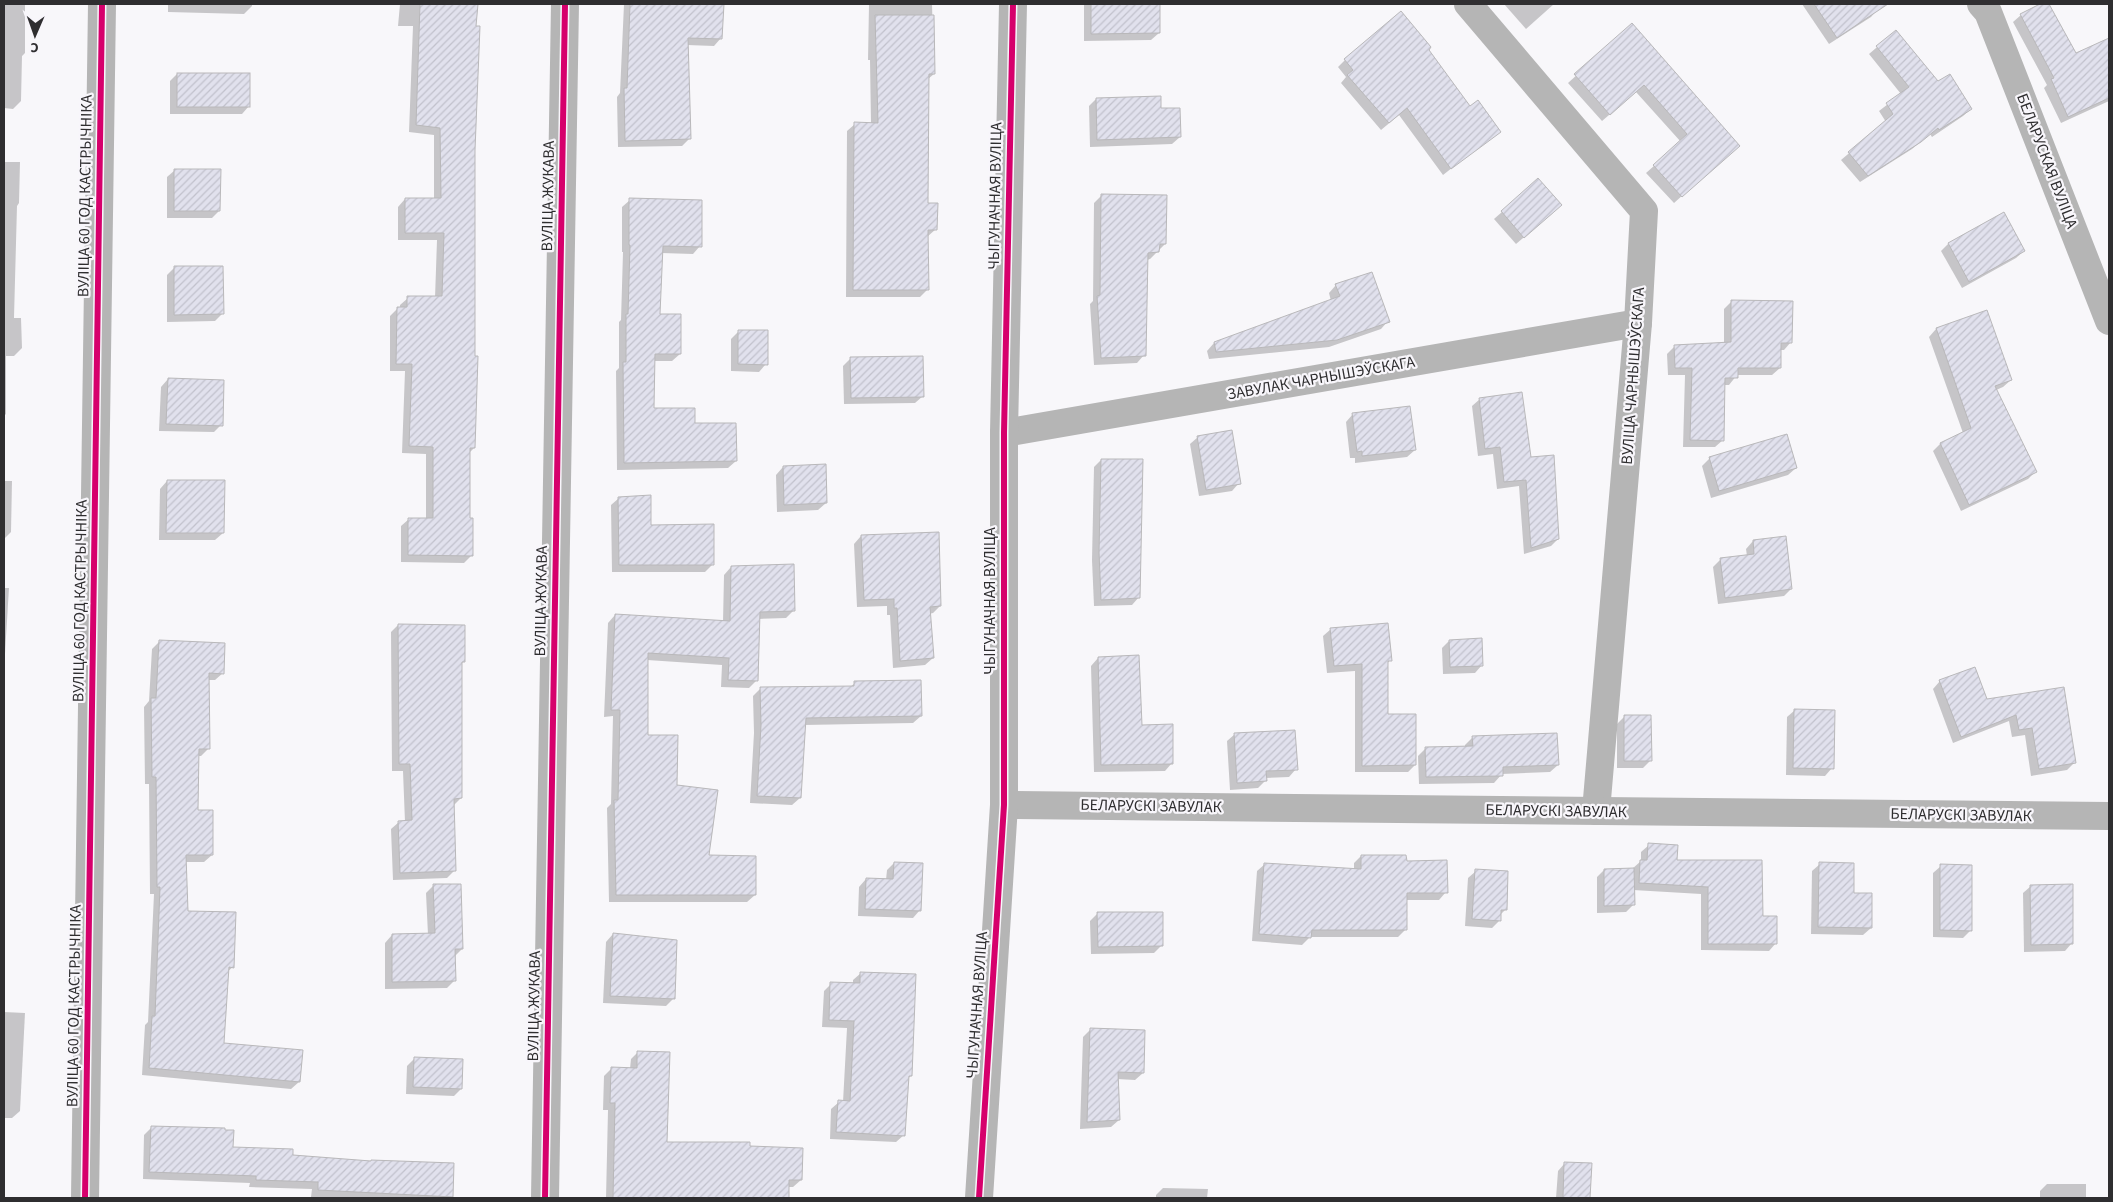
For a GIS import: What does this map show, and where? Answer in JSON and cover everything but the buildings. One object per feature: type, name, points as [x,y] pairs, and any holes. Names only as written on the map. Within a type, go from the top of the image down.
[{"type":"street","name":"ВУЛІЦА 60 ГОД КАСТРЫЧНІКА","points":[[85,1198],[102,4]]},
{"type":"street","name":"ВУЛІЦА ЖУКАВА","points":[[545,1198],[565,4]]},
{"type":"street","name":"ЧЫГУНАЧНАЯ ВУЛІЦА","points":[[979,1198],[1004,805],[1004,433],[1013,4]]},
{"type":"street","name":"ВУЛІЦА ЧАРНЫШЭЎСКАГА","points":[[1468,4],[1644,211],[1638,323],[1596,811]]},
{"type":"street","name":"БЕЛАРУСКАЯ ВУЛІЦА","points":[[1981,4],[1988,12],[2109,321]]},
{"type":"street","name":"ЗАВУЛАК ЧАРНЫШЭЎСКАГА","points":[[1004,433],[1638,323]]},
{"type":"street","name":"БЕЛАРУСКІ ЗАВУЛАК","points":[[1004,805],[2109,816]]},
{"type":"cycle path","points":[[85,1198],[102,4]]},
{"type":"cycle path","points":[[545,1198],[565,4]]},
{"type":"cycle path","points":[[979,1198],[1004,805],[1004,433],[1013,4]]}]
